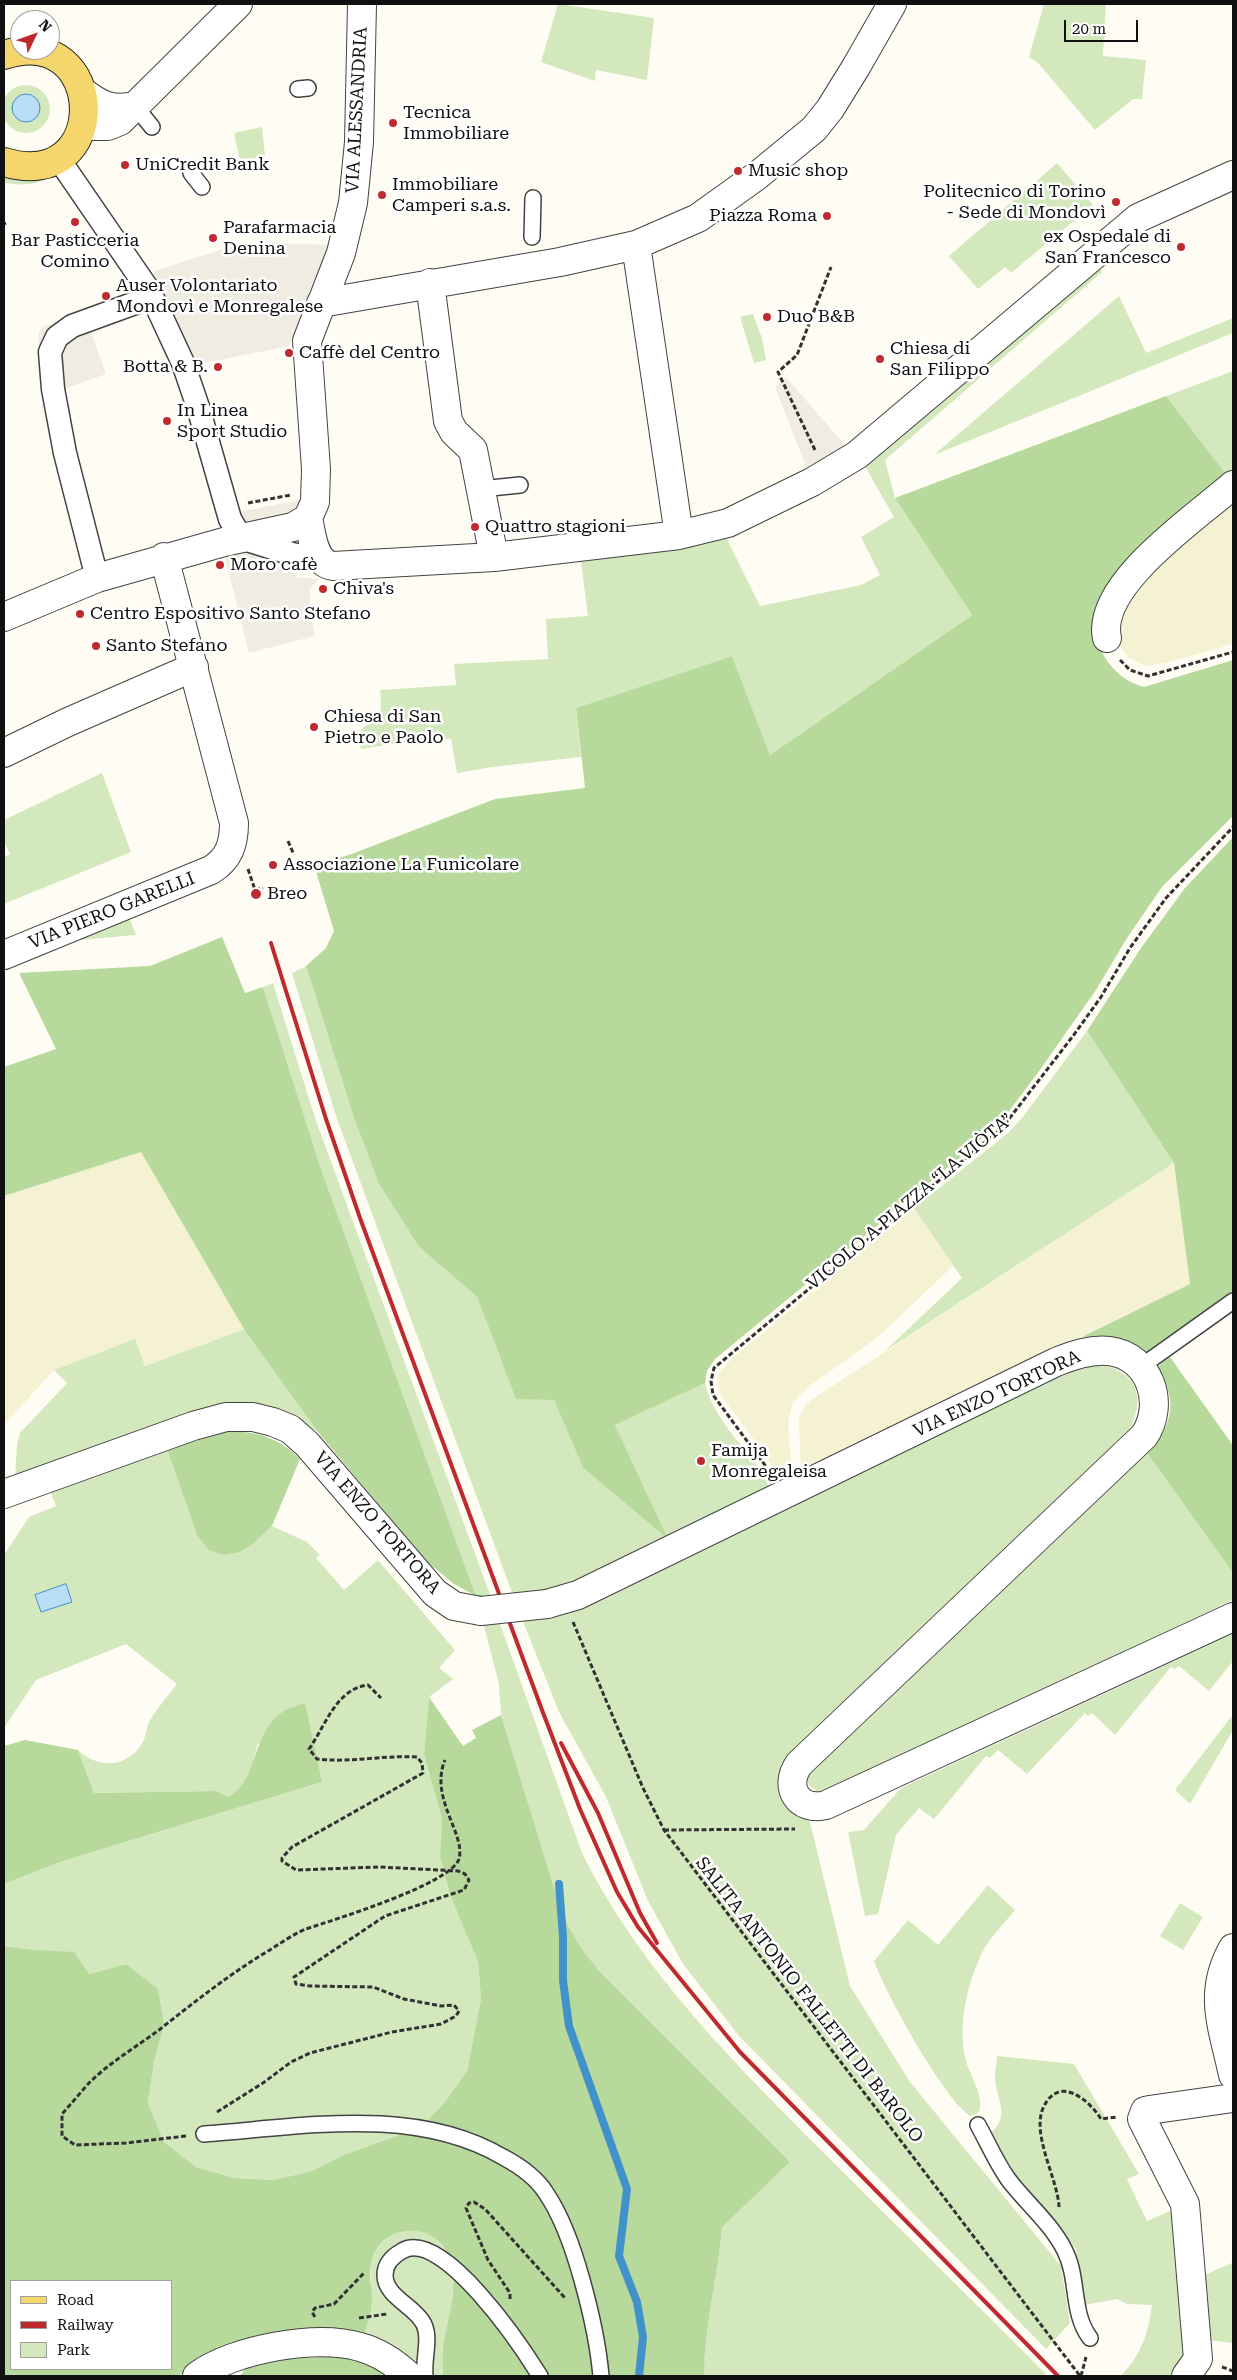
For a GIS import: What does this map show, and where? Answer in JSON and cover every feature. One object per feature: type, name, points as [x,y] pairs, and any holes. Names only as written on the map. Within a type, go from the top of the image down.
[{"type":"main road","points":[[4,162],[20,167],[37,166],[58,158],[76,140],[83,126],[85,109],[83,92],[77,78],[66,65],[51,56],[34,51],[8,49]]},
{"type":"street","points":[[83,126],[108,126],[120,121],[238,4]]},
{"type":"street","name":"VIA ALESSANDRIA","points":[[326,563],[306,505],[316,469],[307,341],[344,244],[352,203],[359,151],[354,88],[362,4]]},
{"type":"street","points":[[321,303],[560,262],[636,245],[702,216],[809,134],[830,109],[892,4]]},
{"type":"street","points":[[83,92],[104,107],[114,109],[135,106]]},
{"type":"street","points":[[58,158],[150,292],[184,365],[231,522],[292,554],[326,563],[494,557],[679,535],[728,522],[812,482],[857,455],[1138,218],[1233,175]]},
{"type":"street","points":[[636,245],[679,535]]},
{"type":"street","points":[[430,283],[448,421],[454,432],[473,450],[494,557]]},
{"type":"street","points":[[97,578],[65,453],[53,389],[50,360],[52,344],[64,331],[149,298]]},
{"type":"street","points":[[1107,638],[1106,621],[1110,607],[1138,568],[1153,552],[1233,485]]},
{"type":"street","points":[[4,617],[97,578],[164,557],[231,522],[293,527],[306,505]]},
{"type":"street","points":[[4,753],[68,722],[194,667],[164,557]]},
{"type":"street","name":"VIA PIERO GARELLI","points":[[4,955],[219,865],[231,849],[234,838],[234,823],[194,667]]},
{"type":"street","name":"VIA ENZO TORTORA","points":[[4,1494],[193,1426],[234,1416],[264,1419],[290,1429],[308,1444],[436,1593],[454,1606],[481,1611],[547,1604],[578,1595],[1066,1358],[1087,1352],[1111,1351],[1123,1355],[1139,1368],[1151,1385],[1156,1404],[1152,1421],[1144,1436],[799,1764],[793,1774],[792,1788],[804,1803],[815,1806],[826,1805],[1233,1617]]},
{"type":"street","points":[[1233,1948],[1220,1976],[1218,1994],[1233,2075]]},
{"type":"street","points":[[1186,2376],[1198,2359],[1185,2204],[1142,2118],[1145,2112],[1149,2110],[1233,2098]]},
{"type":"street","points":[[197,2376],[237,2357],[294,2345],[329,2343],[353,2345],[376,2352],[397,2365],[409,2376]]},
{"type":"lane","points":[[135,106],[152,128]]},
{"type":"lane","points":[[190,173],[202,187]]},
{"type":"lane","points":[[532,237],[533,198]]},
{"type":"lane","points":[[481,489],[520,485]]},
{"type":"lane","points":[[1139,1368],[1233,1301]]},
{"type":"lane","points":[[204,2134],[342,2124],[398,2124],[448,2132],[487,2147],[516,2164],[531,2175],[546,2192],[576,2257],[596,2336],[601,2376]]},
{"type":"lane","points":[[978,2125],[1008,2178],[1057,2237],[1066,2251],[1072,2268],[1078,2314],[1083,2328],[1090,2338]]},
{"type":"lane","points":[[425,2376],[424,2356],[427,2331],[422,2320],[390,2288],[385,2275],[392,2258],[406,2249],[416,2247],[432,2251],[446,2261],[485,2301],[521,2346],[540,2376]]},
{"type":"path","points":[[819,457],[778,372],[797,355],[831,267]]},
{"type":"path","points":[[231,522],[306,505]]},
{"type":"path","points":[[1107,638],[1111,649],[1126,666],[1139,675],[1148,676],[1233,652]]},
{"type":"path","name":"VICOLO A PIAZZA “LA VIÒTA”","points":[[784,1496],[768,1470],[713,1395],[711,1381],[714,1368],[1002,1128],[1101,997],[1130,948],[1166,898],[1233,827]]},
{"type":"path","points":[[288,841],[294,856]]},
{"type":"path","points":[[249,870],[255,890],[263,888]]},
{"type":"path","name":"SALITA ANTONIO FALLETTI DI BAROLO","points":[[572,1619],[643,1788],[664,1830],[1080,2376]]},
{"type":"path","points":[[214,2113],[264,2083],[291,2062],[310,2053],[392,2032],[441,2024],[456,2016],[459,2011],[454,2005],[442,2006],[404,1999],[374,1986],[310,1986],[296,1984],[294,1977],[385,1916],[464,1890],[469,1880],[465,1874],[450,1871],[380,1867],[296,1870],[282,1861],[282,1858],[292,1847],[423,1773],[422,1763],[417,1757],[334,1761],[317,1759],[309,1749],[336,1702],[356,1686],[368,1685],[380,1698]]},
{"type":"path","points":[[204,2134],[126,2143],[75,2146],[62,2136],[62,2114],[90,2082],[229,1975],[301,1931],[391,1899],[425,1885],[450,1871],[459,1859],[458,1840],[447,1815],[440,1784],[440,1770],[445,1760]]},
{"type":"path","points":[[664,1830],[802,1829]]},
{"type":"path","points":[[1057,2237],[1059,2205],[1042,2137],[1041,2120],[1044,2106],[1052,2097],[1061,2092],[1072,2092],[1088,2102],[1101,2119]]},
{"type":"shaded area","points":[[262,243],[333,245],[289,346],[190,366],[165,357],[147,309],[154,271],[230,247]]},
{"type":"shaded area","points":[[84,312],[106,374],[61,390],[45,388],[38,334],[42,327]]},
{"type":"shaded area","points":[[786,377],[849,450],[809,474],[775,387]]},
{"type":"shaded area","points":[[1233,494],[1233,644],[1166,663],[1145,666],[1128,657],[1117,643],[1118,614],[1126,598]]},
{"type":"shaded area","points":[[303,499],[287,522],[296,577],[319,579],[310,589],[310,612],[315,636],[249,653],[224,554],[234,513]]},
{"type":"shaded area","points":[[141,1152],[245,1329],[145,1366],[135,1340],[54,1370],[4,1425],[4,1196]]},
{"type":"shaded area","points":[[1174,1163],[1190,1284],[801,1475],[799,1419],[804,1407],[811,1400]]},
{"type":"shaded area","points":[[914,1208],[954,1265],[877,1338],[811,1385],[793,1403],[788,1422],[792,1479],[783,1484],[766,1456],[719,1393],[717,1379],[720,1372],[731,1359]]},
{"type":"green space","points":[[558,4],[654,18],[647,80],[596,70],[595,81],[541,62]]},
{"type":"green space","points":[[1044,4],[1106,4],[1103,56],[1146,60],[1142,99],[1133,99],[1095,130],[1038,63],[1029,57]]},
{"type":"green space","points":[[21,85],[31,85],[40,89],[46,95],[49,100],[49,118],[40,129],[31,133],[21,133],[12,129],[6,123],[2,114],[2,104],[6,95],[12,89]]},
{"type":"green space","points":[[262,127],[265,156],[240,161],[234,133]]},
{"type":"green space","points":[[1057,163],[1093,205],[1011,273],[1005,267],[978,289],[949,256]]},
{"type":"green space","points":[[4,167],[60,172],[39,182],[19,185],[4,182]]},
{"type":"green space","points":[[1099,266],[1102,272],[885,460],[895,498],[972,615],[770,755],[732,656],[576,708],[581,757],[457,773],[451,739],[399,743],[361,749],[357,733],[367,725],[370,712],[381,710],[380,690],[456,685],[454,664],[548,659],[546,619],[588,616],[580,554],[724,533],[760,606],[861,585],[880,575],[861,537],[894,517],[862,461]]},
{"type":"green space","points":[[1119,296],[1146,353],[1233,318],[1233,333],[934,455]]},
{"type":"green space","points":[[753,314],[762,338],[766,360],[754,363],[740,317]]},
{"type":"green space","points":[[1233,371],[1233,475],[1229,478],[1166,396]]},
{"type":"green space","points":[[1166,396],[1229,478],[1095,634],[1102,652],[1112,667],[1126,679],[1144,687],[1233,660],[1233,816],[1162,887],[1127,938],[1096,990],[1003,1119],[969,1150],[715,1359],[707,1371],[705,1383],[615,1425],[668,1539],[583,1468],[554,1400],[516,1399],[477,1297],[419,1247],[379,1184],[355,1121],[306,966],[326,948],[334,931],[314,865],[349,855],[495,799],[585,788],[576,708],[732,656],[770,755],[972,615],[895,498]]},
{"type":"green space","points":[[102,773],[131,852],[4,904],[4,857],[10,854],[4,841],[4,820]]},
{"type":"green space","points":[[1233,837],[1233,1292],[1146,1354],[1130,1344],[1116,1339],[1082,1337],[1190,1284],[1174,1163],[1087,1031],[1141,948],[1185,888]]},
{"type":"green space","points":[[128,914],[136,935],[59,942]]},
{"type":"green space","points":[[222,937],[245,993],[263,987],[321,1169],[476,1596],[454,1584],[427,1562],[317,1431],[244,1329],[141,1152],[4,1196],[4,1067],[56,1049],[19,973],[150,966]]},
{"type":"green space","points":[[306,966],[355,1121],[379,1184],[419,1247],[477,1297],[501,1360],[554,1400],[583,1468],[667,1538],[615,1425],[705,1383],[710,1398],[725,1425],[755,1463],[771,1490],[553,1591],[514,1598],[337,1119],[292,973]]},
{"type":"green space","points":[[273,983],[315,1118],[492,1600],[476,1596],[321,1169],[263,987]]},
{"type":"green space","points":[[1087,1031],[1174,1163],[885,1351],[962,1278],[914,1208],[1008,1133],[1022,1118]]},
{"type":"green space","points":[[245,1329],[317,1431],[284,1412],[266,1405],[247,1402],[218,1405],[175,1417],[15,1477],[17,1444],[20,1433],[67,1383],[54,1370],[135,1339],[145,1366]]},
{"type":"green space","points":[[1170,1357],[1233,1443],[1233,1573],[1147,1453],[1163,1432],[1170,1412],[1168,1391],[1157,1367]]},
{"type":"green space","points":[[1095,1364],[1110,1367],[1121,1372],[1130,1379],[1135,1388],[1137,1409],[1127,1435],[787,1761],[779,1781],[781,1797],[793,1810],[810,1822],[850,1986],[910,2082],[1061,2266],[1070,2323],[1046,2349],[739,2036],[683,1964],[648,1901],[606,1797],[559,1712],[522,1619],[1053,1377]]},
{"type":"green space","points":[[231,1431],[251,1433],[269,1438],[285,1446],[300,1459],[272,1526],[254,1543],[240,1552],[224,1555],[209,1550],[197,1535],[167,1449]]},
{"type":"green space","points":[[167,1449],[197,1535],[254,1543],[272,1526],[307,1542],[320,1555],[316,1558],[344,1590],[378,1560],[455,1650],[439,1668],[453,1679],[429,1697],[424,1755],[442,1819],[440,1857],[450,1895],[478,1962],[481,1999],[467,2071],[445,2102],[421,2127],[346,2154],[312,2171],[274,2180],[235,2178],[196,2167],[164,2142],[148,2103],[154,2062],[164,2025],[126,1964],[89,1974],[35,1950],[4,1946],[4,1884],[63,1861],[322,1782],[258,1743],[252,1765],[240,1791],[229,1797],[215,1791],[94,1793],[78,1750],[102,1763],[119,1762],[127,1758],[141,1745],[149,1722],[177,1684],[126,1644],[36,1680],[4,1728],[4,1555],[29,1517],[56,1506],[50,1491]]},
{"type":"green space","points":[[1147,1453],[1233,1573],[1233,1600],[829,1789],[817,1791],[809,1785],[806,1775],[928,1656]]},
{"type":"green space","points":[[499,1621],[582,1853],[606,1897],[662,1978],[761,2090],[1048,2376],[704,2376],[706,2339],[722,2226],[790,2162],[599,1971],[580,1946],[563,1917],[501,1715],[499,1684],[483,1622]]},
{"type":"green space","points":[[1233,1634],[1233,1661],[1209,1691],[1179,1666],[1175,1669],[1171,1667],[1115,1735],[1092,1713],[1088,1716],[1085,1713],[1027,1774],[998,1750],[990,1758],[986,1756],[934,1819],[919,1808],[896,1835],[878,1914],[865,1916],[848,1832],[864,1830],[901,1788]]},
{"type":"green space","points":[[429,1697],[463,1746],[476,1738],[472,1730],[501,1715],[563,1917],[580,1946],[599,1971],[790,2162],[722,2227],[706,2339],[704,2376],[443,2376],[443,2346],[453,2293],[451,2263],[441,2243],[433,2236],[422,2232],[405,2231],[390,2236],[383,2241],[374,2254],[370,2273],[372,2304],[365,2334],[341,2330],[199,2361],[178,2376],[4,2376],[4,1946],[74,1952],[89,1974],[126,1964],[158,1989],[164,2025],[154,2062],[148,2103],[164,2142],[196,2167],[235,2178],[274,2180],[312,2171],[346,2154],[421,2127],[445,2102],[467,2071],[481,1999],[478,1962],[450,1895],[440,1857],[442,1819],[424,1755]]},
{"type":"green space","points":[[305,1703],[322,1782],[63,1861],[4,1884],[4,1746],[25,1740],[78,1750],[94,1793],[215,1791],[229,1797],[239,1789],[246,1779],[260,1742],[273,1720],[284,1711]]},
{"type":"green space","points":[[1231,1717],[1233,1718],[1233,1730],[1190,1804],[1175,1790]]},
{"type":"green space","points":[[988,1885],[1015,1910],[985,1947],[972,1978],[965,2006],[963,2048],[980,2100],[979,2112],[971,2116],[960,2107],[932,2070],[902,2019],[874,1961],[908,1920],[938,1945]]},
{"type":"green space","points":[[1180,1903],[1203,1917],[1183,1950],[1160,1936]]},
{"type":"green space","points":[[997,2056],[1074,2064],[1139,2174],[1127,2179],[1147,2221],[1177,2208],[1188,2354],[1173,2376],[1121,2376],[1139,2352],[1152,2305],[1127,2304],[1117,2299],[1085,2305],[1076,2249],[1013,2175],[992,2132],[998,2126],[1001,2112],[995,2076]]},
{"type":"green space","points":[[413,2230],[432,2234],[444,2246],[451,2263],[454,2284],[449,2323],[444,2342],[443,2376],[428,2376],[399,2351],[365,2334],[372,2305],[370,2263],[377,2245],[394,2232]]},
{"type":"green space","points":[[1232,2263],[1233,2343],[1207,2340],[1200,2277]]},
{"type":"green space","points":[[339,2356],[366,2363],[390,2376],[240,2376],[246,2368],[289,2359]]},
{"type":"water","points":[[26,94],[36,98],[40,108],[36,118],[26,122],[16,118],[12,108],[16,98]]},
{"type":"water","points":[[66,1584],[72,1602],[41,1612],[35,1595]]},
{"type":"waterway","points":[[559,1884],[563,1937],[563,1981],[569,2026],[627,2189],[619,2256],[637,2302],[643,2337],[639,2376]]},
{"type":"railway","points":[[271,943],[326,1119],[360,1218],[542,1710],[580,1809],[617,1892],[638,1927],[740,2052],[1058,2376]]},
{"type":"railway","points":[[561,1743],[598,1813],[640,1913],[657,1943]]},
{"type":"place","name":"Tecnica Immobiliare","points":[[393,123]]},
{"type":"place","name":"UniCredit Bank","points":[[125,165]]},
{"type":"place","name":"Music shop","points":[[738,171]]},
{"type":"place","name":"Immobiliare Camperi s.a.s.","points":[[382,195]]},
{"type":"place","name":"Politecnico di Torino - Sede di Mondovì","points":[[1116,202]]},
{"type":"place","name":"Piazza Roma","points":[[827,216]]},
{"type":"place","name":"Bar Pasticceria Comino","points":[[75,222]]},
{"type":"place","name":"Parafarmacia Denina","points":[[213,238]]},
{"type":"place","name":"ex Ospedale di San Francesco","points":[[1181,247]]},
{"type":"place","name":"Auser Volontariato Mondovì e Monregalese","points":[[106,296]]},
{"type":"place","name":"Duo B&B","points":[[767,317]]},
{"type":"place","name":"Caffè del Centro","points":[[289,353]]},
{"type":"place","name":"Chiesa di San Filippo","points":[[880,359]]},
{"type":"place","name":"Botta & B.","points":[[218,367]]},
{"type":"place","name":"In Linea Sport Studio","points":[[167,421]]},
{"type":"place","name":"Quattro stagioni","points":[[475,527]]},
{"type":"place","name":"Moro cafè","points":[[220,565]]},
{"type":"place","name":"Chiva's","points":[[323,589]]},
{"type":"place","name":"Centro Espositivo Santo Stefano","points":[[80,614]]},
{"type":"place","name":"Santo Stefano","points":[[96,646]]},
{"type":"place","name":"Chiesa di San Pietro e Paolo","points":[[314,727]]},
{"type":"place","name":"Associazione La Funicolare","points":[[273,865]]},
{"type":"place","name":"Breo","points":[[256,894]]},
{"type":"place","name":"Famija Monregaleisa","points":[[701,1461]]}]
